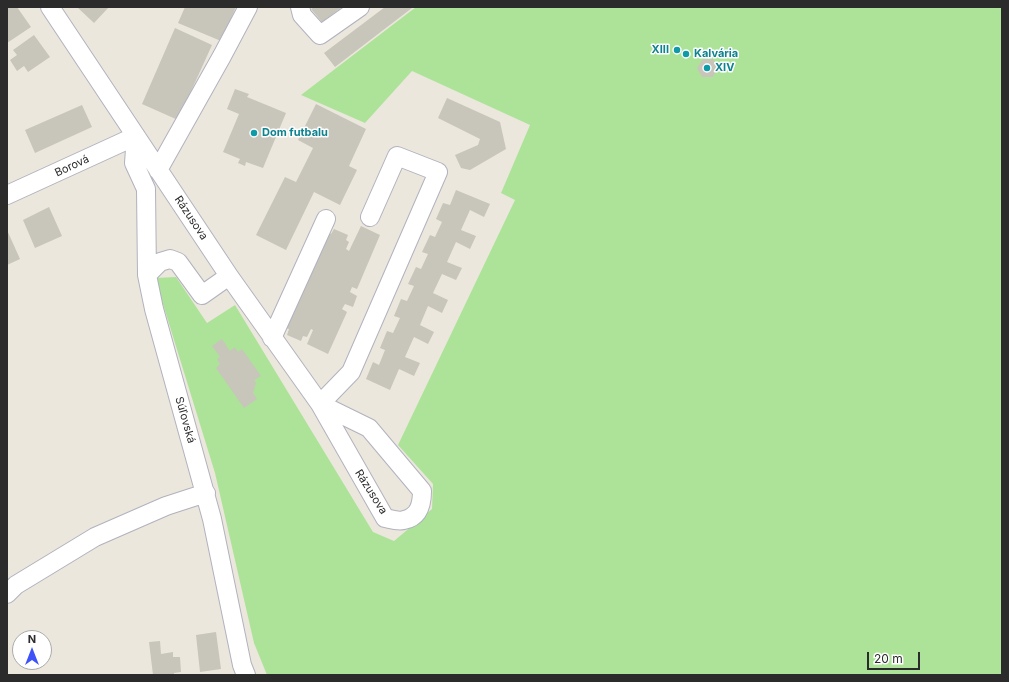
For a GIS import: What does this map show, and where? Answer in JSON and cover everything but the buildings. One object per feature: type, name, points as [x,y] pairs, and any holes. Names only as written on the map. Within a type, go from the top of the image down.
[{"type":"street","name":"Rázusova","points":[[50,7],[229,276],[320,404],[385,518],[403,521],[414,516],[422,505],[422,491],[370,428],[320,404]]},
{"type":"street","points":[[158,170],[248,7]]},
{"type":"street","points":[[300,7],[302,15],[320,35],[360,7]]},
{"type":"street","name":"Borová","points":[[7,195],[136,136]]},
{"type":"street","name":"Súľovská","points":[[136,136],[134,163],[146,190],[147,275],[154,309],[206,493],[242,665],[246,675]]},
{"type":"street","points":[[320,404],[351,372],[438,172],[397,156],[370,217]]},
{"type":"street","points":[[272,338],[326,219]]},
{"type":"street","points":[[147,275],[160,262],[170,259],[178,262],[202,295],[229,276]]},
{"type":"street","points":[[7,594],[16,585],[95,537],[166,506],[206,493]]},
{"type":"green space","points":[[416,7],[1002,7],[1002,675],[267,675],[254,643],[215,473],[155,278],[176,277],[207,323],[235,305],[373,532],[394,541],[432,509],[433,484],[398,445],[515,200],[501,193],[530,125],[412,71],[365,123],[301,95]]},
{"type":"place","name":"XIII","points":[[677,50]]},
{"type":"place","name":"Kalvária","points":[[686,54]]},
{"type":"place","name":"XIV","points":[[707,68]]},
{"type":"place","name":"Dom futbalu","points":[[254,133]]}]
